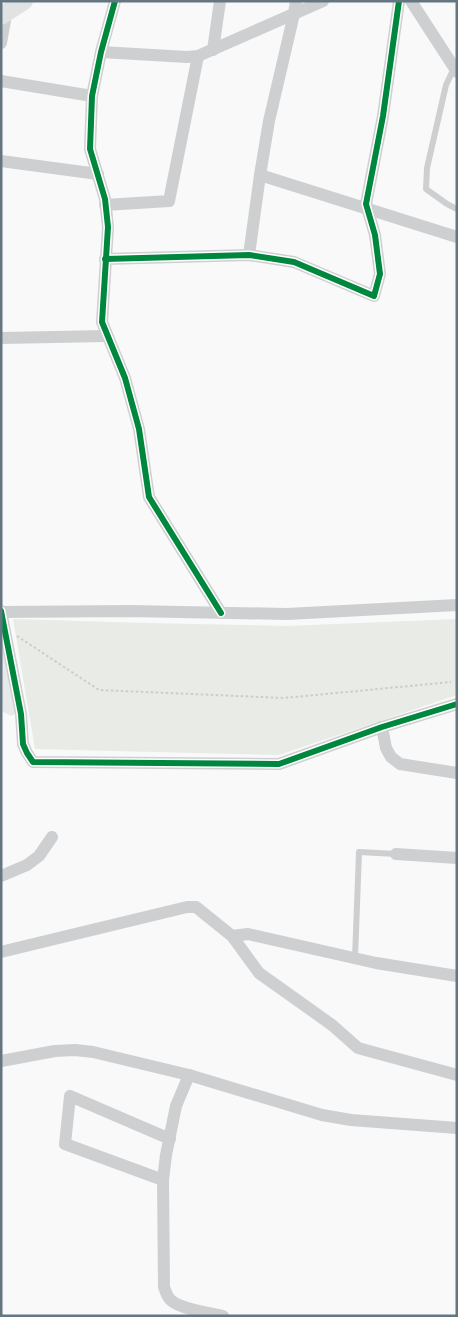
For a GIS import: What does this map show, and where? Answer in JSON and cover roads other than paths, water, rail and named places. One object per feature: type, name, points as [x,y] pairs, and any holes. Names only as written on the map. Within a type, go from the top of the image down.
[{"type":"street","points":[[1,43],[5,10],[24,1]]},
{"type":"street","points":[[115,1],[101,52],[92,96],[90,149],[106,205],[108,226],[102,322],[125,378],[139,429],[149,497],[221,613]]},
{"type":"street","points":[[213,50],[220,1]]},
{"type":"street","points":[[101,52],[198,56],[295,8],[322,1]]},
{"type":"street","points":[[105,260],[250,255],[294,262],[374,296],[380,274],[375,235],[366,204],[383,116],[399,1]]},
{"type":"street","points":[[411,1],[455,70]]},
{"type":"street","points":[[250,255],[269,121],[295,8]]},
{"type":"street","points":[[106,205],[168,201],[198,56]]},
{"type":"street","points":[[1,80],[92,96]]},
{"type":"street","points":[[1,162],[98,174]]},
{"type":"street","points":[[260,175],[457,237]]},
{"type":"street","points":[[1,338],[107,336]]},
{"type":"street","points":[[457,605],[287,614],[130,611],[2,614],[22,714],[24,744],[33,762],[279,764],[382,727],[457,704]]},
{"type":"street","points":[[382,727],[386,748],[391,757],[400,764],[457,773]]},
{"type":"street","points":[[1,876],[27,865],[39,856],[52,837]]},
{"type":"street","points":[[396,854],[457,858]]},
{"type":"street","points":[[1,952],[187,907],[196,907],[232,936],[259,974],[332,1026],[358,1048],[457,1075]]},
{"type":"street","points":[[232,936],[248,934],[376,963],[457,976]]},
{"type":"street","points":[[1,1061],[55,1051],[75,1050],[93,1052],[189,1075],[322,1115],[351,1120],[457,1128]]},
{"type":"street","points":[[189,1075],[176,1106],[163,1180],[164,1287],[166,1294],[172,1301],[223,1316]]},
{"type":"street","points":[[163,1180],[65,1144],[70,1096],[170,1139]]},
{"type":"lane","points":[[455,70],[450,75],[444,94],[427,168],[426,189],[457,209]]},
{"type":"lane","points":[[355,958],[359,852],[396,854]]}]
